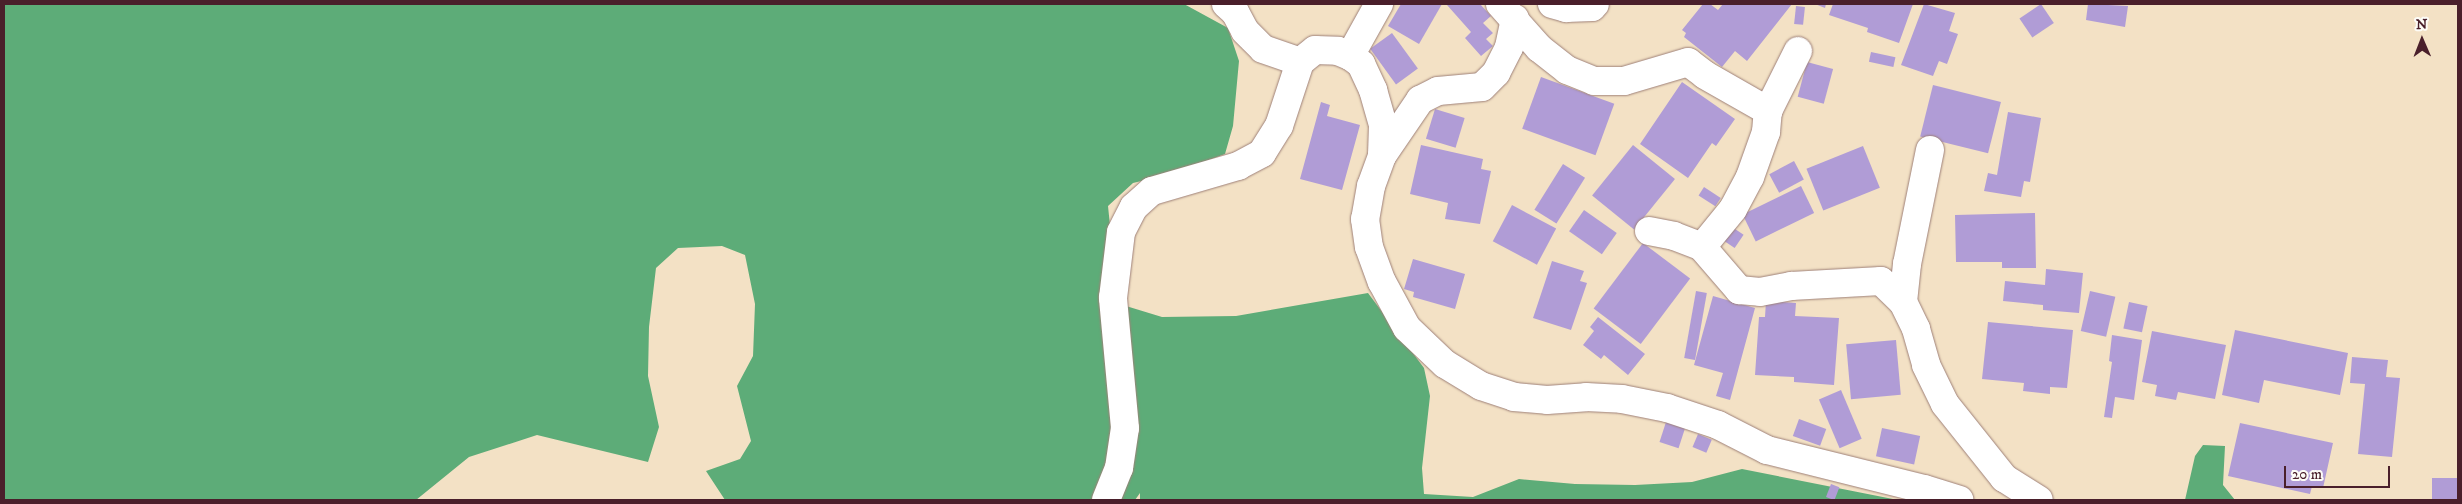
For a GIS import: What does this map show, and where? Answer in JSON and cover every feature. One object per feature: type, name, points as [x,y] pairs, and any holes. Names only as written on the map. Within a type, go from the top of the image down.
[{"type":"street","points":[[1226,4],[1235,12],[1245,31],[1264,49],[1300,62]]},
{"type":"street","points":[[1350,56],[1380,4]]},
{"type":"street","points":[[1552,4],[1566,8],[1592,7],[1595,4]]},
{"type":"street","points":[[1507,11],[1539,48],[1567,70],[1594,81],[1624,81],[1688,62],[1705,76],[1768,110]]},
{"type":"street","points":[[1507,11],[1509,47],[1491,78],[1482,87],[1438,91],[1420,100],[1382,156],[1371,186],[1365,219],[1369,247],[1382,282],[1407,328],[1452,368],[1481,386],[1514,397],[1547,400],[1586,397],[1622,398],[1667,408],[1718,425],[1767,450],[1924,489],[1959,500]]},
{"type":"street","points":[[1106,500],[1119,468],[1125,428],[1113,298],[1121,232],[1134,207],[1152,191],[1238,166],[1262,153],[1278,126],[1300,62],[1315,50],[1338,50],[1360,64],[1373,90],[1383,126],[1382,156]]},
{"type":"street","points":[[1702,247],[1733,209],[1750,177],[1766,132],[1768,110],[1798,51]]},
{"type":"street","points":[[1903,302],[1907,264],[1930,150]]},
{"type":"street","points":[[1649,231],[1674,236],[1702,247],[1739,290],[1760,292],[1799,285],[1881,281],[1903,302],[1916,329],[1926,365],[1945,404],[2004,478],[2039,500]]},
{"type":"green space","points":[[4,4],[1184,4],[1228,28],[1239,61],[1233,126],[1225,154],[1171,174],[1133,183],[1108,206],[1114,265],[1126,306],[1162,317],[1236,316],[1368,293],[1424,368],[1430,396],[1422,468],[1424,494],[1473,497],[1519,479],[1575,484],[1635,485],[1692,482],[1742,469],[1898,500],[1140,500],[1140,493],[1135,500],[725,500],[706,471],[740,459],[751,441],[737,386],[753,356],[755,304],[745,255],[722,246],[678,248],[656,268],[649,327],[648,376],[659,427],[648,462],[537,435],[469,457],[416,500],[4,500]]},
{"type":"green space","points":[[2203,445],[2225,446],[2223,485],[2235,500],[2185,500],[2195,456]]},
{"type":"building","points":[[1401,4],[1442,4],[1419,44],[1388,26]]},
{"type":"building","points":[[1480,4],[1491,16],[1483,23],[1493,33],[1486,39],[1493,46],[1481,56],[1465,38],[1471,32],[1447,5]]},
{"type":"building","points":[[1703,4],[1710,4],[1718,10],[1723,4],[1792,4],[1747,61],[1735,51],[1722,67],[1684,37],[1686,33],[1682,30]]},
{"type":"building","points":[[1815,4],[1826,4],[1825,8]]},
{"type":"building","points":[[1833,4],[1913,4],[1899,43],[1867,32],[1868,28],[1829,15]]},
{"type":"building","points":[[1924,4],[1955,13],[1949,31],[1958,34],[1947,64],[1939,61],[1933,76],[1901,65]]},
{"type":"building","points":[[2041,4],[2054,23],[2032,38],[2019,19]]},
{"type":"building","points":[[2088,4],[2128,6],[2125,27],[2086,20]]},
{"type":"building","points":[[1796,6],[1805,7],[1803,25],[1794,24]]},
{"type":"building","points":[[1392,33],[1418,69],[1396,84],[1370,49]]},
{"type":"building","points":[[1871,52],[1895,57],[1893,67],[1869,62]]},
{"type":"building","points":[[1807,62],[1833,69],[1824,104],[1798,97]]},
{"type":"building","points":[[1541,77],[1614,104],[1595,155],[1522,129]]},
{"type":"building","points":[[1682,82],[1735,119],[1716,146],[1712,143],[1688,178],[1640,144]]},
{"type":"building","points":[[1933,85],[2001,102],[1988,153],[1920,136]]},
{"type":"building","points":[[1321,102],[1330,105],[1327,116],[1360,125],[1342,190],[1300,179]]},
{"type":"building","points":[[1435,109],[1465,118],[1456,148],[1426,139]]},
{"type":"building","points":[[2008,112],[2041,118],[2030,182],[2024,181],[2021,197],[1984,191],[1988,173],[1997,175]]},
{"type":"building","points":[[1421,145],[1483,159],[1481,169],[1491,171],[1480,224],[1445,219],[1448,203],[1410,194]]},
{"type":"building","points":[[1633,145],[1675,179],[1634,229],[1592,196]]},
{"type":"building","points":[[1863,146],[1880,188],[1823,211],[1806,169]]},
{"type":"building","points":[[1794,161],[1804,180],[1779,193],[1769,174]]},
{"type":"building","points":[[1563,164],[1585,178],[1556,224],[1534,210]]},
{"type":"building","points":[[1801,186],[1814,213],[1756,241],[1743,214]]},
{"type":"building","points":[[1704,187],[1721,198],[1715,206],[1699,195]]},
{"type":"building","points":[[1512,205],[1556,228],[1537,265],[1493,241]]},
{"type":"building","points":[[1584,210],[1617,233],[1602,254],[1569,231]]},
{"type":"building","points":[[2035,213],[2036,268],[2002,268],[2002,262],[1956,262],[1955,215]]},
{"type":"building","points":[[1732,227],[1744,235],[1735,248],[1723,240]]},
{"type":"building","points":[[1643,243],[1690,279],[1641,344],[1594,308]]},
{"type":"building","points":[[1413,259],[1465,274],[1455,309],[1413,297],[1414,292],[1404,289]]},
{"type":"building","points":[[1552,261],[1584,271],[1580,281],[1587,283],[1571,330],[1533,318]]},
{"type":"building","points":[[2046,269],[2083,273],[2079,313],[2043,310],[2043,305],[2003,301],[2005,281],[2045,285]]},
{"type":"building","points":[[1696,291],[1707,293],[1695,360],[1684,358]]},
{"type":"building","points":[[2090,291],[2115,297],[2106,337],[2081,331]]},
{"type":"building","points":[[1713,296],[1755,308],[1730,400],[1716,396],[1723,373],[1694,365]]},
{"type":"building","points":[[1766,301],[1796,303],[1795,316],[1839,318],[1834,385],[1794,382],[1794,377],[1755,375],[1759,317],[1765,317]]},
{"type":"building","points":[[2129,302],[2148,306],[2142,332],[2123,328]]},
{"type":"building","points":[[1598,317],[1645,354],[1628,375],[1604,355],[1601,359],[1583,345],[1594,331],[1590,327]]},
{"type":"building","points":[[1988,322],[2073,330],[2067,388],[2050,387],[2050,394],[2023,391],[2024,383],[1982,379]]},
{"type":"building","points":[[2235,330],[2348,353],[2340,395],[2264,380],[2259,403],[2222,395]]},
{"type":"building","points":[[2152,331],[2226,345],[2215,399],[2178,392],[2176,400],[2155,396],[2157,385],[2142,382]]},
{"type":"building","points":[[2112,335],[2142,340],[2134,400],[2115,397],[2112,418],[2104,417],[2112,362],[2109,361]]},
{"type":"building","points":[[1896,340],[1901,395],[1851,399],[1846,344]]},
{"type":"building","points":[[2352,357],[2388,360],[2386,377],[2400,378],[2392,457],[2358,454],[2365,384],[2350,383]]},
{"type":"building","points":[[1841,390],[1862,439],[1840,448],[1819,399]]},
{"type":"building","points":[[1799,419],[1826,429],[1820,446],[1793,436]]},
{"type":"building","points":[[1666,422],[1685,428],[1679,448],[1660,442]]},
{"type":"building","points":[[2240,423],[2333,443],[2323,488],[2312,486],[2310,494],[2228,476]]},
{"type":"building","points":[[1882,428],[1920,436],[1914,464],[1876,456]]},
{"type":"building","points":[[1698,434],[1712,440],[1706,453],[1693,447]]},
{"type":"building","points":[[2432,478],[2458,478],[2458,500],[2432,500]]},
{"type":"building","points":[[1831,484],[1839,487],[1834,500],[1826,497]]}]
